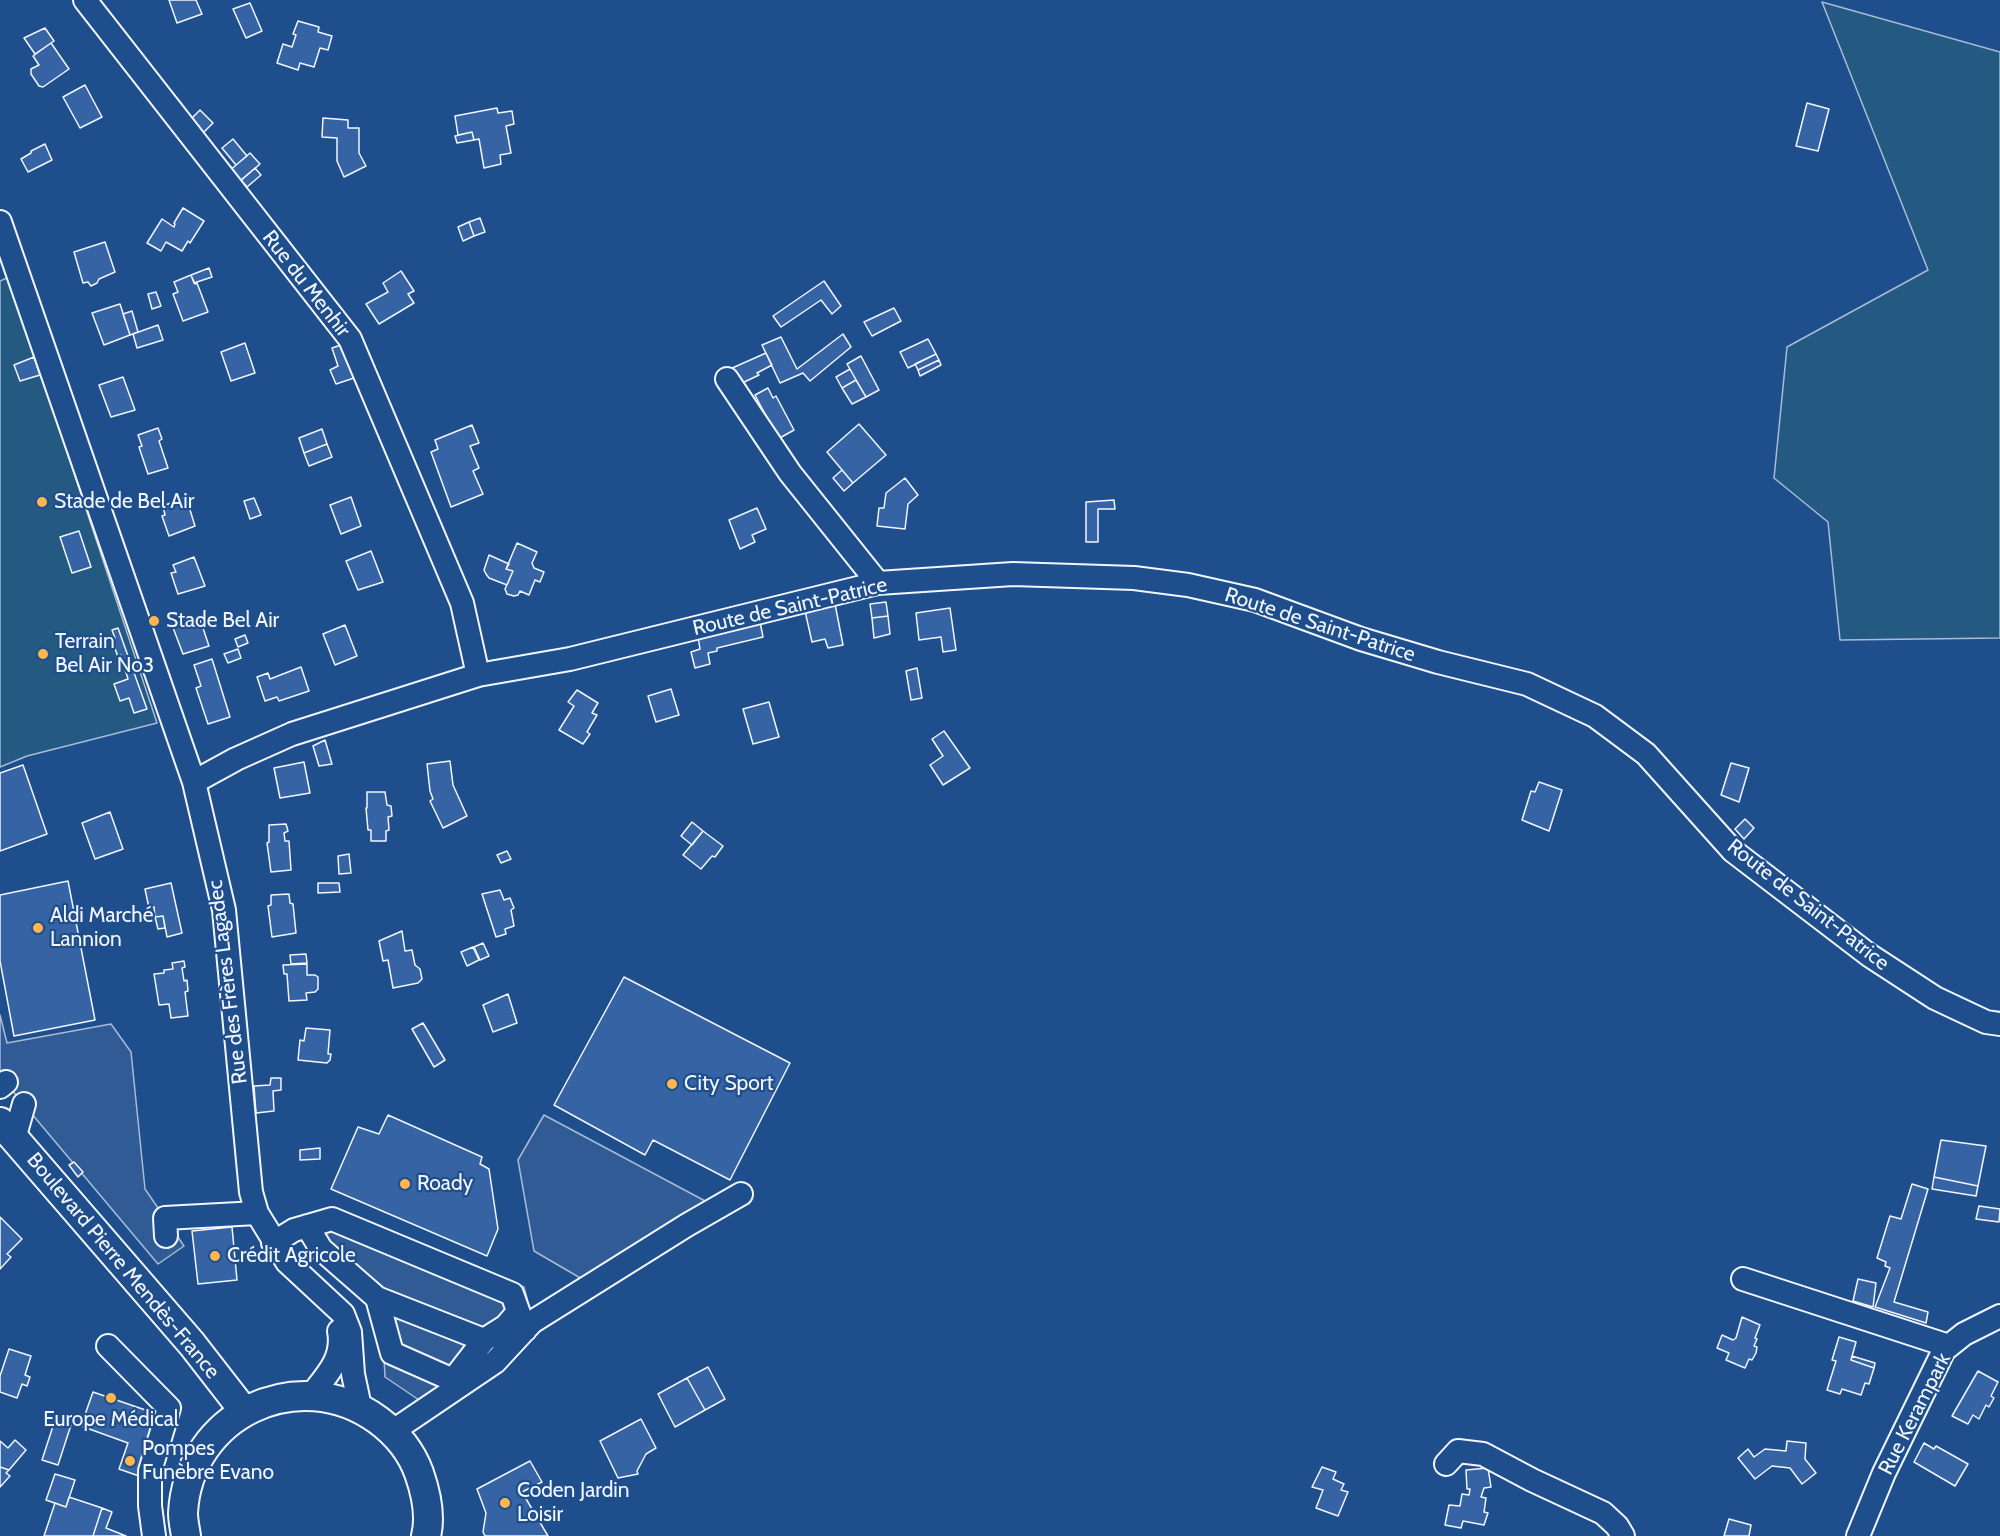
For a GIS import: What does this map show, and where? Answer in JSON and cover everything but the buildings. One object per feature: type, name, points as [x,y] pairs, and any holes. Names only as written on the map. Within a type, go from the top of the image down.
[{"type":"main road","name":"Boulevard Pierre Mendès-France","points":[[7,1130],[192,1344],[244,1411]]},
{"type":"main road","points":[[186,1536],[183,1514],[191,1473],[212,1438],[244,1411],[276,1398],[312,1394],[360,1407],[393,1431],[414,1460],[426,1494],[428,1534]]},
{"type":"street","name":"Rue du Menhir","points":[[85,0],[350,339],[462,603],[478,675]]},
{"type":"street","name":"Rue des Frères Lagadec","points":[[0,222],[194,782],[224,910],[251,1192],[257,1214],[273,1243],[287,1262],[343,1314],[350,1332],[353,1374],[360,1407]]},
{"type":"street","points":[[727,379],[790,473],[878,583]]},
{"type":"street","name":"Route de Saint-Patrice","points":[[194,782],[236,759],[292,734],[478,675],[570,659],[878,583],[1013,574],[1134,578],[1188,585],[1256,600],[1361,639],[1438,662],[1527,684],[1595,716],[1646,754],[1733,851],[1869,955],[1935,998],[1986,1022],[2000,1024]]},
{"type":"street","points":[[7,1130],[24,1104]]},
{"type":"street","points":[[377,1298],[393,1353],[453,1380],[484,1340],[506,1326],[521,1321],[532,1322],[741,1194]]},
{"type":"street","points":[[166,1236],[165,1218],[257,1214]]},
{"type":"street","points":[[273,1243],[294,1230],[332,1219],[512,1294],[521,1321]]},
{"type":"street","points":[[308,1226],[321,1249],[377,1298],[484,1340]]},
{"type":"street","points":[[1743,1279],[1949,1346]]},
{"type":"street","name":"Rue des Frères Lagadec","points":[[312,1394],[334,1367],[340,1351],[339,1328],[314,1288]]},
{"type":"street","name":"Rue Kerampark","points":[[1858,1536],[1884,1473],[1944,1350],[1964,1334],[2000,1316]]},
{"type":"street","points":[[393,1431],[495,1362],[521,1321]]},
{"type":"street","points":[[108,1346],[169,1408],[150,1471],[150,1506],[154,1536]]},
{"type":"street","points":[[1446,1464],[1458,1451],[1483,1454],[1603,1513],[1617,1526],[1623,1536]]},
{"type":"shaded area","points":[[1822,2],[2000,52],[2000,638],[1840,640],[1828,522],[1774,478],[1787,347],[1928,270]]},
{"type":"shaded area","name":"Stade de Bel Air","points":[[9,277],[157,723],[27,756],[0,767],[0,281]]},
{"type":"shaded area","points":[[0,1015],[7,1043],[111,1024],[131,1052],[145,1189],[184,1246],[158,1264],[0,1076]]},
{"type":"shaded area","points":[[544,1115],[707,1202],[582,1279],[534,1251],[518,1160]]},
{"type":"shaded area","points":[[333,1208],[524,1287],[530,1310],[475,1370],[422,1402],[385,1377],[383,1340],[369,1305],[296,1220]]},
{"type":"place","name":"Stade de Bel Air","points":[[42,502]]},
{"type":"place","name":"Stade Bel Air","points":[[154,621]]},
{"type":"place","name":"Terrain Bel Air No3","points":[[43,654]]},
{"type":"place","name":"Aldi Marché Lannion","points":[[38,928]]},
{"type":"place","name":"City Sport","points":[[672,1084]]},
{"type":"place","name":"Roady","points":[[405,1184]]},
{"type":"place","name":"Crédit Agricole","points":[[215,1256]]},
{"type":"place","name":"Europe Médical","points":[[111,1398]]},
{"type":"place","name":"Pompes Funèbre Evano","points":[[130,1461]]},
{"type":"place","name":"Coden Jardin Loisir","points":[[505,1503]]}]
